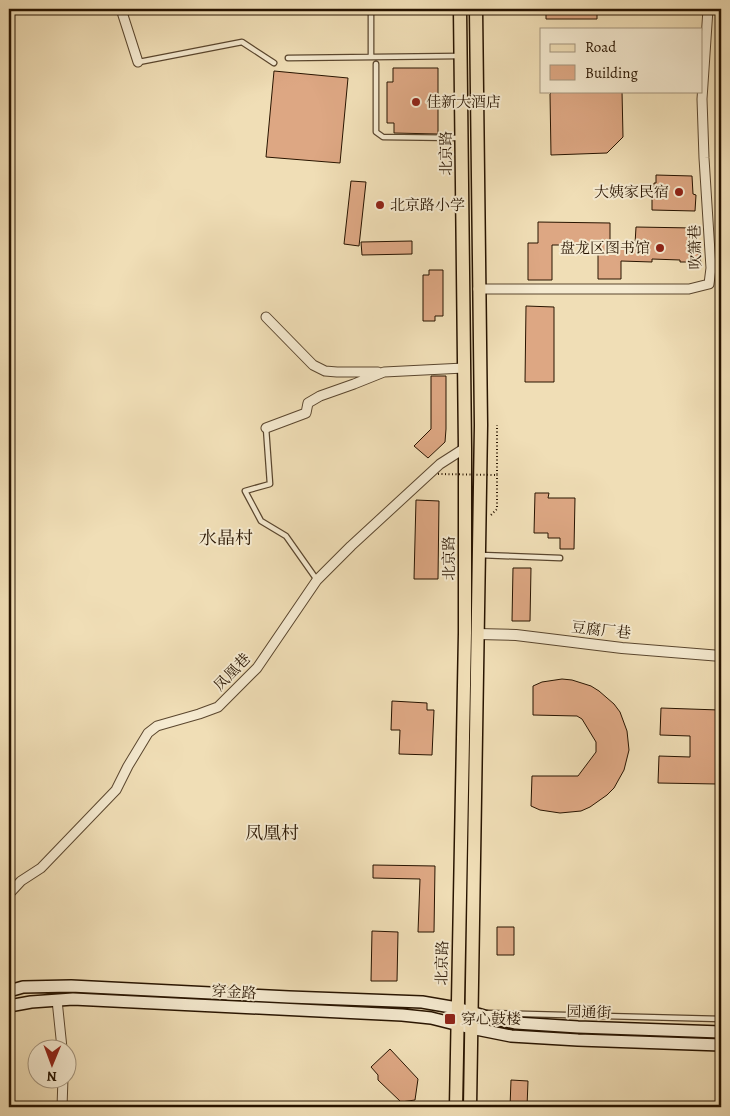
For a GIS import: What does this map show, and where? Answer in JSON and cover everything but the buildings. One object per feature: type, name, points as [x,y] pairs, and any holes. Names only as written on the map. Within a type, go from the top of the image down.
[{"type":"main road","name":"北京路","points":[[456,1107],[465,632],[460,9]]},
{"type":"main road","name":"北京路","points":[[470,1107],[481,425],[476,9]]},
{"type":"main road","name":"穿金路","points":[[9,991],[23,987],[109,987],[422,1002],[457,1008]]},
{"type":"main road","name":"穿金路","points":[[9,1006],[31,1002],[73,999],[402,1015],[431,1018],[457,1024]]},
{"type":"main road","name":"园通街","points":[[457,1008],[516,1023],[721,1032]]},
{"type":"main road","name":"园通街","points":[[457,1024],[511,1036],[721,1045]]},
{"type":"street","points":[[121,9],[138,62]]},
{"type":"street","name":"吹箫巷","points":[[478,289],[689,289],[709,284],[711,268],[702,99],[708,9]]},
{"type":"street","points":[[266,317],[313,365],[325,370],[337,372],[384,372],[464,368]]},
{"type":"street","points":[[266,428],[306,413],[308,402],[320,396],[384,372]]},
{"type":"street","name":"凤凰巷","points":[[9,894],[21,881],[41,868],[116,790],[148,733],[157,726],[218,707],[257,668],[317,580],[440,464],[465,448]]},
{"type":"street","name":"豆腐厂巷","points":[[478,634],[516,635],[622,648],[721,656]]},
{"type":"street","points":[[57,1000],[61,1038]]},
{"type":"street","points":[[62,1107],[63,1088]]},
{"type":"lane","points":[[371,9],[371,57]]},
{"type":"lane","points":[[138,62],[242,42],[274,63]]},
{"type":"lane","points":[[288,58],[461,56]]},
{"type":"lane","points":[[376,64],[376,132],[383,137],[462,138]]},
{"type":"lane","points":[[266,428],[270,484],[244,491],[261,521],[286,536],[317,580]]},
{"type":"lane","points":[[479,555],[560,558]]},
{"type":"lane","points":[[471,1012],[721,1018]]},
{"type":"path","points":[[497,425],[497,509]]},
{"type":"path","points":[[438,474],[497,475]]},
{"type":"place","name":"佳新大酒店","points":[[416,102]]},
{"type":"place","name":"大姨家民宿","points":[[679,192]]},
{"type":"place","name":"北京路小学","points":[[380,205]]},
{"type":"place","name":"盘龙区图书馆","points":[[660,248]]},
{"type":"place","name":"穿心鼓楼","points":[[450,1019]]},
{"type":"district","name":"水晶村","points":[[226,538]]},
{"type":"district","name":"凤凰村","points":[[272,833]]}]
